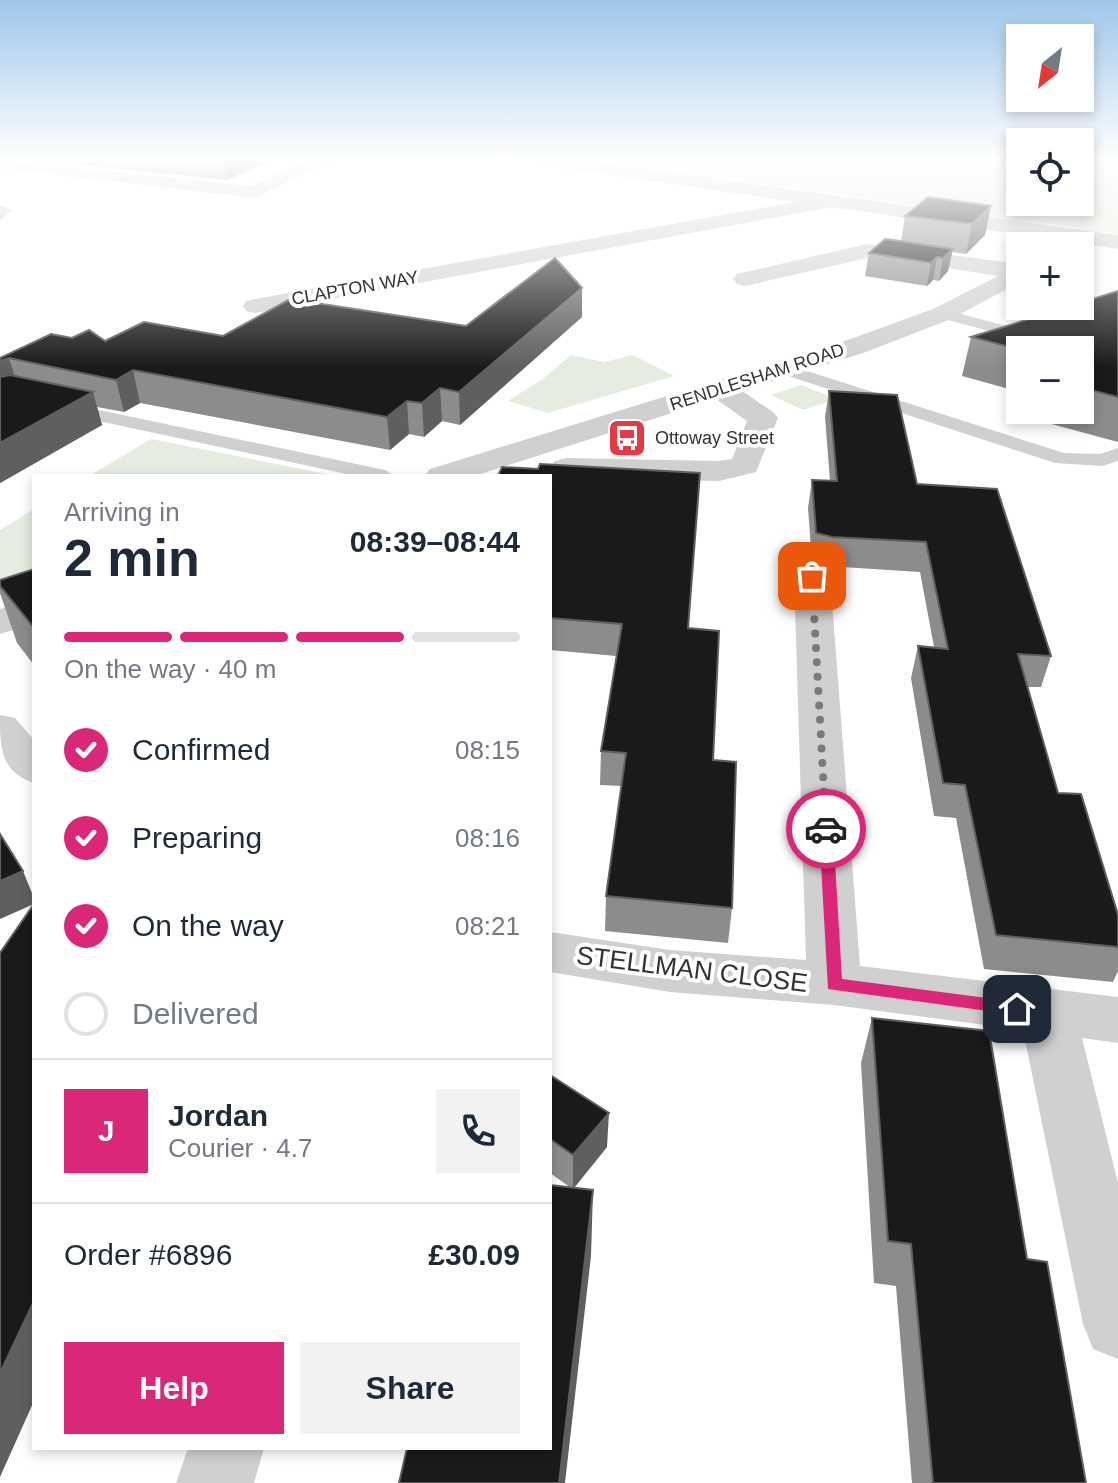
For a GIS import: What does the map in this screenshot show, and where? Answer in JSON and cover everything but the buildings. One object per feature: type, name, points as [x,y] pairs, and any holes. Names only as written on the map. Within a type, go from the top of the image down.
[{"type":"street","name":"CLAPTON WAY","points":[[255,306],[678,229]]},
{"type":"street","points":[[1094,241],[1118,242]]},
{"type":"street","name":"RENDLESHAM ROAD","points":[[745,279],[867,251],[1006,270]]},
{"type":"street","name":"RENDLESHAM ROAD","points":[[448,474],[785,369],[942,314],[1006,281]]},
{"type":"street","points":[[566,468],[719,471],[745,465],[763,418],[719,389]]},
{"type":"street","points":[[581,434],[635,467]]},
{"type":"street","name":"STELLMAN CLOSE","points":[[812,576],[834,984]]},
{"type":"street","points":[[0,622],[32,612]]},
{"type":"street","points":[[0,728],[32,766]]},
{"type":"street","name":"STELLMAN CLOSE","points":[[552,952],[670,971],[834,984],[1118,1020]]},
{"type":"street","points":[[1048,1013],[1118,1324]]},
{"type":"street","points":[[215,1483],[225,1450]]},
{"type":"lane","points":[[942,314],[1023,328],[996,346]]},
{"type":"lane","points":[[785,369],[1062,459],[1102,460],[1118,454]]},
{"type":"lane","points":[[0,404],[18,398],[376,474]]},
{"type":"shaded area","points":[[1084,229],[1118,229],[1118,234]]},
{"type":"shaded area","points":[[571,355],[604,362],[633,355],[674,376],[548,413],[508,401],[544,378]]},
{"type":"shaded area","points":[[801,385],[837,399],[803,410],[771,395]]},
{"type":"shaded area","points":[[151,439],[326,474],[92,474]]},
{"type":"shaded area","points":[[32,510],[32,584],[0,594],[0,530]]},
{"type":"way so far","points":[[812,576],[826,829]]},
{"type":"place","name":"Ottoway Street","points":[[627,438]]},
{"type":"route","points":[[826,829],[834,984],[1017,1009]]}]
